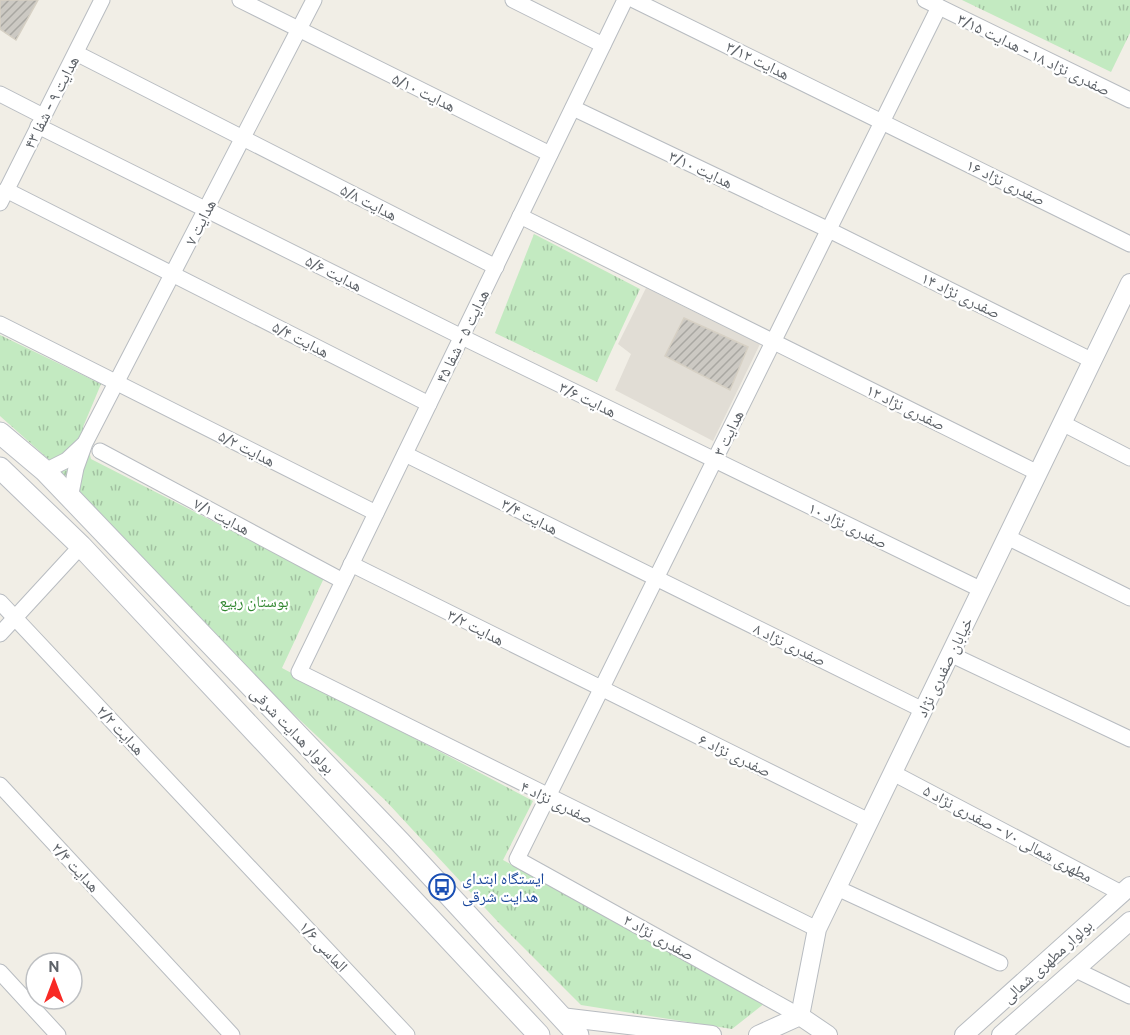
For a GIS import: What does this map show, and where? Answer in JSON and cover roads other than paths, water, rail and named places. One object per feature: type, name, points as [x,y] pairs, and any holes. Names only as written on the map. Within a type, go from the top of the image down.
[{"type":"main road","name":"بولوار هدایت شرقی","points":[[0,433],[45,471],[400,842],[578,1035]]},
{"type":"main road","name":"بولوار هدایت شرقی","points":[[0,468],[81,546],[539,1035]]},
{"type":"street","name":"هدایت ۵/۱۰","points":[[240,0],[550,154]]},
{"type":"street","name":"هدایت ۷","points":[[70,498],[76,468],[85,443],[314,0]]},
{"type":"street","points":[[513,0],[603,45]]},
{"type":"street","name":"هدایت ۵ - شفا ۴۵","points":[[299,672],[625,0]]},
{"type":"street","name":"هدایت ۳/۱۲","points":[[634,0],[882,121]]},
{"type":"street","name":"هدایت ۹ - شفا ۴۳","points":[[3,197],[76,53],[95,2]]},
{"type":"street","name":"هدایت ۳","points":[[518,859],[882,121],[932,3]]},
{"type":"street","name":"صفدری نژاد ۱۸ - هدایت ۳/۱۵","points":[[932,3],[1130,100]]},
{"type":"street","name":"هدایت ۵/۸","points":[[76,53],[496,267]]},
{"type":"street","name":"هدایت ۵/۶","points":[[0,94],[41,121],[207,209],[462,337]]},
{"type":"street","name":"هدایت ۳/۱۰","points":[[573,108],[829,230]]},
{"type":"street","name":"صفدری نژاد ۱۶","points":[[882,121],[1130,244]]},
{"type":"street","name":"هدایت ۵/۴","points":[[3,197],[174,273],[429,404]]},
{"type":"street","name":"صفدری نژاد ۱۲","points":[[520,216],[1038,473]]},
{"type":"street","name":"صفدری نژاد ۱۴","points":[[829,230],[1092,361]]},
{"type":"street","name":"خیابان صفدری نژاد","points":[[800,1016],[817,929],[1092,361],[1125,307],[1130,283]]},
{"type":"street","name":"هدایت ۵/۲","points":[[0,324],[376,513]]},
{"type":"street","name":"هدایت ۳/۶","points":[[462,337],[714,460]]},
{"type":"street","points":[[1062,423],[1130,458]]},
{"type":"street","name":"هدایت ۷","points":[[45,471],[67,460],[85,443]]},
{"type":"street","name":"هدایت ۷/۱","points":[[100,451],[343,581]]},
{"type":"street","name":"هدایت ۳/۴","points":[[405,454],[656,579]]},
{"type":"street","name":"صفدری نژاد ۱۰","points":[[714,460],[982,590]]},
{"type":"street","points":[[1008,537],[1130,598]]},
{"type":"street","points":[[0,634],[81,546]]},
{"type":"street","name":"هدایت ۳/۲","points":[[351,564],[601,689]]},
{"type":"street","name":"صفدری نژاد ۸","points":[[656,579],[923,710]]},
{"type":"street","name":"هدایت ۲/۲","points":[[0,602],[241,858]]},
{"type":"street","points":[[950,654],[1130,739]]},
{"type":"street","name":"صفدری نژاد ۴","points":[[299,672],[548,798],[817,929]]},
{"type":"street","name":"صفدری نژاد ۶","points":[[601,689],[869,821]]},
{"type":"street","name":"مطهری شمالی ۷۰ - صفدری نژاد ۵","points":[[893,773],[1126,890]]},
{"type":"street","name":"هدایت ۲/۴","points":[[0,785],[232,1035]]},
{"type":"street","name":"الماسی ۱/۶","points":[[241,858],[407,1035]]},
{"type":"street","name":"صفدری نژاد ۲","points":[[518,859],[800,1016]]},
{"type":"street","points":[[837,888],[1000,963]]},
{"type":"street","name":"بولوار مطهری شمالی","points":[[964,1035],[1126,890]]},
{"type":"street","name":"بولوار مطهری شمالی","points":[[1001,1035],[1130,921]]},
{"type":"street","points":[[1074,969],[1130,996]]},
{"type":"street","points":[[0,972],[58,1035]]},
{"type":"street","points":[[758,1035],[800,1016],[828,1035]]},
{"type":"street","points":[[561,1017],[712,1035]]},
{"type":"place","name":"ایستگاه ابتدای هدایت شرقی","points":[[442,887]]},
{"type":"park label","name":"بوستان ربیع","points":[[254,601]]}]
